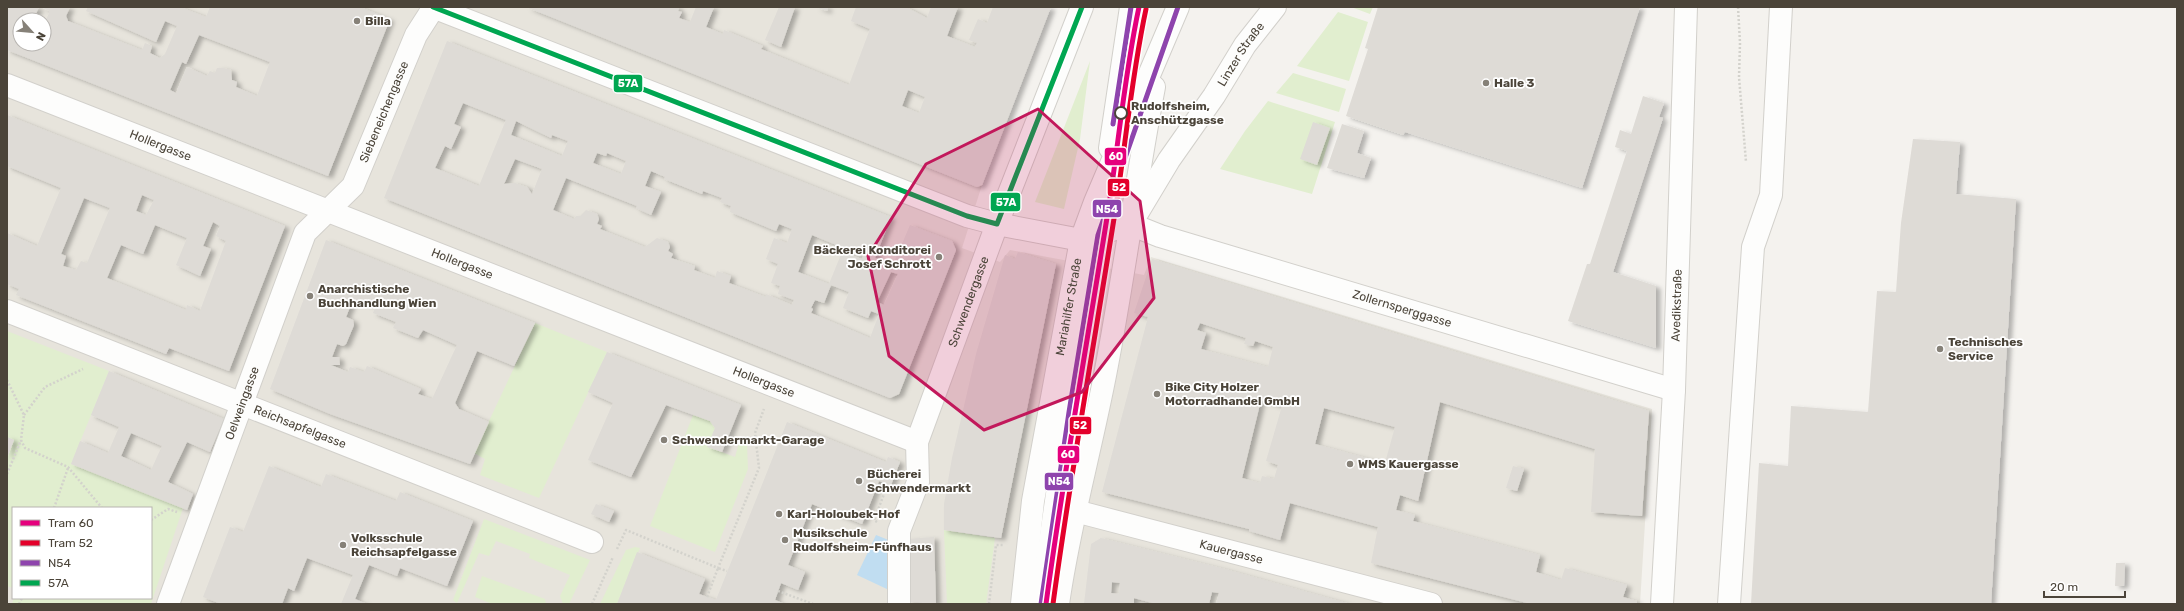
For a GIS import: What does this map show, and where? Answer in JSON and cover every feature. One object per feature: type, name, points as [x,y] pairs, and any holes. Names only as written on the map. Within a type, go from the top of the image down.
[{"type":"street","points":[[433,7],[966,216],[997,224],[1090,237],[1130,224]]},
{"type":"street","name":"Siebeneichengasse","points":[[327,211],[354,186],[416,35],[433,7]]},
{"type":"street","name":"Schwendergasse","points":[[899,604],[899,531],[918,482],[917,442],[997,224],[1082,7]]},
{"type":"street","points":[[1106,174],[1131,7]]},
{"type":"street","name":"Linzer Straße","points":[[1130,224],[1169,160],[1214,96],[1245,45],[1275,7]]},
{"type":"street","name":"Avedikstraße","points":[[1662,604],[1674,390],[1686,7]]},
{"type":"street","points":[[1730,604],[1753,247],[1771,195],[1781,7]]},
{"type":"street","points":[[1041,604],[1064,508],[1097,415],[1124,269],[1130,224],[1155,85],[1174,16]]},
{"type":"street","points":[[1058,604],[1064,508],[1090,237],[1174,16]]},
{"type":"street","name":"Mariahilfer Straße","points":[[1022,604],[1033,501],[1090,237],[1106,174],[1174,16]]},
{"type":"street","name":"Hollergasse","points":[[7,85],[917,442]]},
{"type":"street","name":"Oelweingasse","points":[[168,604],[305,232],[327,211]]},
{"type":"street","name":"Zollernsperggasse","points":[[1130,224],[1160,236],[1674,390]]},
{"type":"street","name":"Reichsapfelgasse","points":[[7,311],[592,542]]},
{"type":"street","name":"Kauergasse","points":[[1033,501],[1431,604]]},
{"type":"path","points":[[1738,7],[1740,43],[1739,77],[1747,170]]},
{"type":"path","points":[[7,474],[21,440],[24,415],[45,387],[92,365],[100,348]]},
{"type":"path","points":[[7,380],[24,415]]},
{"type":"path","points":[[707,596],[759,468],[755,433],[772,386]]},
{"type":"path","points":[[21,440],[24,448],[68,467],[101,507]]},
{"type":"path","points":[[54,507],[68,467]]},
{"type":"path","points":[[592,604],[626,530],[727,571]]},
{"type":"path","points":[[989,604],[996,545],[1005,546]]},
{"type":"path","points":[[778,591],[813,604]]},
{"type":"highlighted area","points":[[1038,109],[1140,201],[1154,298],[1082,392],[984,430],[889,356],[868,256],[926,164]]},
{"type":"shaded area","points":[[7,7],[1051,7],[982,185],[962,248],[1000,262],[1010,250],[1144,275],[1151,257],[1652,409],[1640,604],[7,604]]},
{"type":"green space","points":[[1351,7],[1373,7],[1370,14]]},
{"type":"green space","points":[[1338,12],[1368,22],[1349,81],[1297,66]]},
{"type":"green space","points":[[1090,61],[1080,139],[1064,209],[1035,202]]},
{"type":"green space","points":[[1293,73],[1346,89],[1339,112],[1276,93]]},
{"type":"green space","points":[[1268,101],[1335,122],[1312,194],[1220,169],[1245,131]]},
{"type":"green space","points":[[535,323],[607,352],[539,498],[480,475],[485,459],[474,453]]},
{"type":"green space","points":[[7,331],[109,371],[71,464],[183,508],[151,604],[12,604],[14,599],[152,599],[152,507],[12,507],[12,588],[7,586],[7,458],[14,440],[7,437]]},
{"type":"green space","points":[[693,415],[710,421],[715,428],[708,447],[735,457],[739,443],[747,445],[748,469],[715,552],[650,526]]},
{"type":"green space","points":[[484,519],[590,560],[569,604],[563,604],[560,596],[570,575],[529,558],[530,554],[496,541],[489,556],[479,553],[457,603],[453,600]]},
{"type":"green space","points":[[944,530],[995,538],[986,604],[947,604]]},
{"type":"green space","points":[[635,547],[640,548],[617,604],[600,604],[626,550]]},
{"type":"green space","points":[[482,576],[545,599],[546,604],[492,604],[475,597]]},
{"type":"water","points":[[876,535],[891,541],[889,590],[857,575]]},
{"type":"building","points":[[7,7],[39,7],[37,12],[12,12],[12,52],[7,50]]},
{"type":"building","points":[[41,7],[70,7],[66,16],[68,21],[142,50],[145,43],[152,46],[150,53],[160,58],[165,54],[177,26],[165,21],[156,42],[86,11],[88,7],[180,7],[206,17],[210,7],[360,7],[390,19],[328,176],[12,52],[52,52],[52,12]],"holes":[[[199,35],[270,62],[257,96],[236,87],[237,82],[232,80],[231,70],[223,68],[217,68],[215,73],[210,71],[207,76],[187,67],[176,93],[170,90],[182,62],[186,64]]]},
{"type":"building","points":[[526,7],[651,7],[655,9],[656,7],[679,7],[678,11],[682,12],[679,18],[690,22],[696,7],[714,7],[706,27],[723,34],[724,30],[763,46],[761,49],[849,85],[870,29],[851,21],[856,7],[906,7],[927,18],[931,7],[958,7],[947,36],[975,47],[977,43],[969,40],[978,19],[987,23],[993,7],[1051,7],[982,185],[977,187]],"holes":[[[908,90],[925,97],[919,113],[902,106]]]},
{"type":"building","points":[[779,7],[795,7],[781,47],[765,40]]},
{"type":"building","points":[[815,7],[828,7],[827,11]]},
{"type":"building","name":"Halle 3","points":[[1378,7],[1640,7],[1582,188],[1405,132],[1403,135],[1346,116],[1368,49],[1365,48]]},
{"type":"building","points":[[447,41],[891,217],[875,258],[893,265],[910,225],[952,241],[956,250],[899,394],[890,398],[384,198]],"holes":[[[463,103],[506,120],[479,186],[435,168],[445,146],[451,149],[461,127],[454,124]],[[516,121],[551,138],[552,135],[568,141],[562,156],[511,135]],[[597,153],[606,156],[607,153],[626,161],[621,174],[593,163]],[[515,159],[542,169],[532,194],[527,187],[515,183],[504,184]],[[651,171],[665,177],[664,179],[702,194],[703,191],[722,198],[720,202],[731,206],[730,212],[776,231],[779,224],[792,229],[787,243],[774,238],[766,259],[778,264],[771,283],[780,286],[778,294],[794,300],[792,305],[766,294],[766,297],[729,283],[731,276],[717,271],[715,278],[694,270],[695,266],[671,258],[673,254],[668,251],[670,247],[668,242],[657,238],[645,247],[600,229],[602,226],[597,224],[599,219],[597,214],[586,210],[574,219],[553,210],[566,178],[637,206],[636,208],[651,215],[661,192],[645,186]],[[812,235],[863,256],[862,259],[842,252],[829,284],[798,272]],[[891,272],[898,274],[884,305],[877,302]],[[831,285],[849,292],[843,308],[868,318],[871,311],[879,314],[870,338],[811,313],[813,309],[811,308],[815,300],[824,303]]]},
{"type":"building","points":[[1643,96],[1664,103],[1659,117],[1663,118],[1613,272],[1656,286],[1656,348],[1568,321],[1587,264],[1590,264],[1627,151],[1615,147],[1620,130],[1631,134]]},
{"type":"building","points":[[7,115],[285,226],[229,371],[169,348],[166,354],[16,295],[19,289],[7,284],[7,233],[37,246],[61,188],[7,166]],"holes":[[[142,195],[154,200],[146,215],[136,211]],[[84,198],[110,208],[87,263],[81,261],[76,270],[63,266],[66,256],[61,254]],[[213,222],[220,226],[216,236],[226,241],[200,311],[187,305],[186,310],[107,278],[121,245],[143,254],[155,225],[187,238],[176,265],[200,276],[211,249],[203,246]]]},
{"type":"building","points":[[1313,122],[1330,128],[1317,165],[1300,159]]},
{"type":"building","points":[[1342,124],[1364,131],[1357,153],[1371,158],[1364,178],[1327,168]]},
{"type":"building","name":"Technisches Service","points":[[1913,139],[1960,142],[1956,194],[2016,199],[1991,604],[1751,604],[1759,463],[1788,466],[1791,406],[1868,412],[1877,291],[1896,292],[1901,223]]},
{"type":"building","points":[[326,240],[535,323],[514,366],[477,351],[455,403],[459,409],[489,422],[470,464],[330,414],[270,389]],"holes":[[[380,296],[373,313],[396,322],[393,328],[418,338],[423,330],[457,345],[432,399],[418,394],[421,389],[367,366],[364,372],[350,367],[348,372],[331,365],[340,365],[339,357],[332,357],[337,344],[343,346],[346,344],[354,325],[353,320],[346,317],[352,302],[357,300],[375,306]]]},
{"type":"building","points":[[1018,252],[1056,264],[1001,538],[944,530],[944,504],[952,458],[976,354],[1005,255],[1015,259]]},
{"type":"building","points":[[1152,259],[1649,411],[1642,516],[1591,512],[1595,449],[1440,402],[1418,501],[1400,495],[1396,510],[1415,515],[1413,521],[1540,555],[1536,572],[1561,580],[1565,568],[1627,585],[1623,597],[1637,601],[1637,604],[1531,604],[1371,563],[1378,527],[1290,503],[1280,540],[1249,531],[1249,529],[1102,492],[1148,317],[1134,313]],"holes":[[[1200,323],[1246,338],[1244,344],[1253,346],[1255,341],[1273,347],[1268,367],[1201,349],[1206,333],[1197,330]],[[1261,400],[1282,406],[1266,461],[1278,465],[1274,479],[1262,476],[1260,483],[1242,478]],[[1324,408],[1395,427],[1385,463],[1315,444]]]},
{"type":"building","points":[[607,352],[741,405],[722,452],[707,447],[715,428],[710,421],[666,405],[631,477],[588,460],[613,403],[588,392]]},
{"type":"building","points":[[109,371],[224,419],[210,452],[187,442],[168,482],[193,494],[187,510],[71,464],[80,441],[108,453],[119,427],[91,415]],"holes":[[[131,433],[162,446],[151,470],[121,456]]]},
{"type":"building","name":"Karl-Holoubek-Hof","points":[[787,422],[886,462],[888,457],[900,462],[891,485],[879,481],[862,524],[812,504],[788,565],[805,572],[798,590],[781,583],[775,600],[785,604],[617,604],[637,552],[705,579],[699,594],[716,600]]},
{"type":"building","points":[[7,437],[14,440],[7,458]]},
{"type":"building","name":"Volksschule Reichsapfelgasse","points":[[269,466],[321,487],[326,474],[396,501],[400,492],[473,521],[447,586],[400,568],[397,576],[369,565],[355,599],[367,604],[341,604],[353,575],[307,558],[294,591],[288,588],[282,604],[221,604],[203,597],[230,527],[243,532]]},
{"type":"building","points":[[1513,466],[1524,469],[1517,491],[1506,488]]},
{"type":"building","points":[[596,504],[614,511],[609,522],[591,514]]},
{"type":"building","points":[[934,537],[936,604],[909,602],[907,539]]},
{"type":"building","points":[[1101,538],[1225,569],[1350,604],[1216,604],[1219,593],[1212,592],[1209,604],[1156,604],[1134,598],[1134,604],[1084,604],[1091,544]],"holes":[[[1112,582],[1120,583],[1119,594],[1111,593]]]},
{"type":"building","points":[[2116,563],[2125,563],[2124,586],[2115,586]]},
{"type":"tram line","name":"60","points":[[1046,604],[1068,454],[1109,205],[1122,106],[1139,7]]},
{"type":"tram line","name":"52","points":[[1053,604],[1075,455],[1116,206],[1137,58],[1146,9]]},
{"type":"transit line","name":"57A","points":[[433,7],[967,216],[997,224],[1082,7]]},
{"type":"transit line","name":"N54","points":[[1113,124],[1131,7]]},
{"type":"transit line","name":"N54","points":[[1041,604],[1069,412],[1098,235],[1178,7]]},
{"type":"place","name":"Billa","points":[[357,21]]},
{"type":"place","name":"Halle 3","points":[[1486,83]]},
{"type":"place","name":"Rudolfsheim, Anschützgasse","points":[[1121,113]]},
{"type":"place","name":"Bäckerei Konditorei Josef Schrott","points":[[939,257]]},
{"type":"place","name":"Anarchistische Buchhandlung Wien","points":[[310,296]]},
{"type":"place","name":"Technisches Service","points":[[1940,349]]},
{"type":"place","name":"Bike City Holzer Motorradhandel GmbH","points":[[1157,394]]},
{"type":"place","name":"Schwendermarkt-Garage","points":[[664,440]]},
{"type":"place","name":"WMS Kauergasse","points":[[1350,464]]},
{"type":"place","name":"Bücherei Schwendermarkt","points":[[859,481]]},
{"type":"place","name":"Karl-Holoubek-Hof","points":[[779,514]]},
{"type":"place","name":"Musikschule Rudolfsheim-Fünfhaus","points":[[785,540]]},
{"type":"place","name":"Volksschule Reichsapfelgasse","points":[[343,545]]}]
